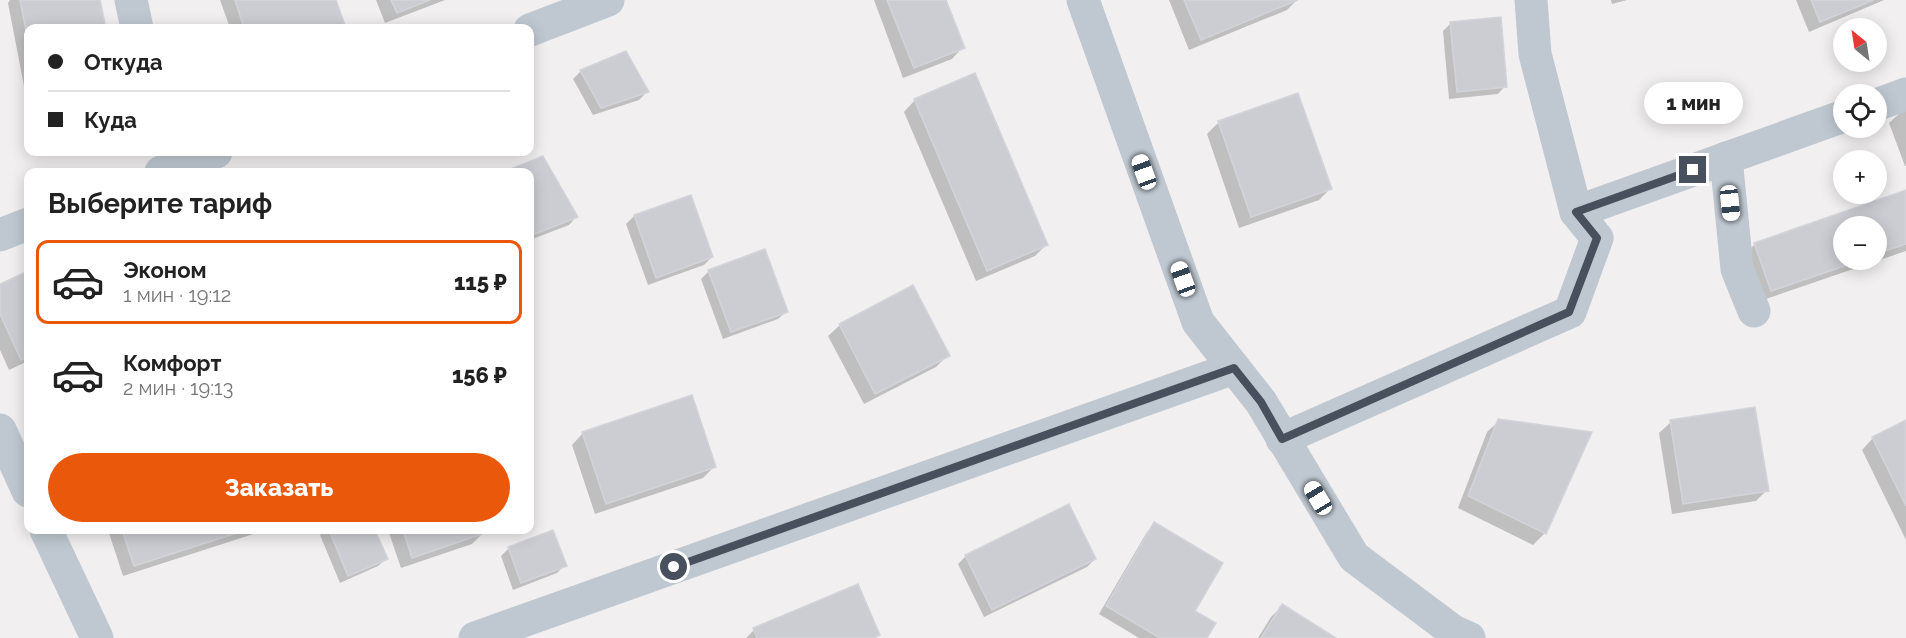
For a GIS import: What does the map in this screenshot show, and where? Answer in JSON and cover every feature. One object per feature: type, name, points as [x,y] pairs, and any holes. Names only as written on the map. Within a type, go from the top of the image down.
[{"type":"street","points":[[131,0],[136,24]]},
{"type":"street","points":[[534,28],[608,0]]},
{"type":"street","points":[[1083,0],[1198,322],[1261,402],[1354,557],[1453,631],[1469,638]]},
{"type":"street","points":[[1282,439],[1569,312],[1597,238],[1576,212],[1535,54],[1531,0]]},
{"type":"street","points":[[1887,101],[1906,94]]},
{"type":"street","points":[[1576,212],[1833,120]]},
{"type":"street","points":[[166,164],[199,156]]},
{"type":"street","points":[[1725,158],[1737,269],[1754,311]]},
{"type":"street","points":[[0,235],[24,226]]},
{"type":"street","points":[[475,638],[1234,368]]},
{"type":"street","points":[[0,430],[24,482]]},
{"type":"street","points":[[48,534],[97,638]]},
{"type":"building","points":[[20,0],[100,0],[105,24],[25,24]]},
{"type":"building","points":[[235,0],[336,0],[345,24],[243,24]]},
{"type":"building","points":[[391,0],[430,0],[397,13]]},
{"type":"building","points":[[887,0],[946,0],[965,48],[914,68]]},
{"type":"building","points":[[1184,0],[1298,0],[1201,40]]},
{"type":"building","points":[[1811,0],[1874,0],[1820,22]]},
{"type":"building","points":[[1501,17],[1507,87],[1457,92],[1450,22]]},
{"type":"building","points":[[626,51],[649,92],[601,108],[580,70]]},
{"type":"building","points":[[975,73],[1048,245],[987,271],[914,99]]},
{"type":"building","points":[[1298,93],[1332,189],[1251,217],[1218,121]]},
{"type":"building","points":[[543,156],[578,217],[534,234],[534,168],[513,168]]},
{"type":"building","points":[[1906,190],[1906,244],[1887,250],[1887,216],[1833,216],[1833,270],[1771,291],[1754,243],[1866,204],[1887,204],[1887,197]]},
{"type":"building","points":[[691,195],[713,257],[656,278],[634,215]]},
{"type":"building","points":[[765,249],[788,312],[731,332],[708,270]]},
{"type":"building","points":[[24,273],[24,358],[21,360],[0,314],[0,284]]},
{"type":"building","points":[[913,285],[950,356],[875,394],[839,324]]},
{"type":"building","points":[[692,395],[716,467],[606,504],[582,432]]},
{"type":"building","points":[[1755,407],[1769,491],[1683,504],[1670,420]]},
{"type":"building","points":[[1498,419],[1592,432],[1546,534],[1468,496]]},
{"type":"building","points":[[1906,420],[1906,506],[1872,437]]},
{"type":"building","points":[[1069,504],[1096,559],[992,610],[965,555]]},
{"type":"building","points":[[1154,522],[1223,563],[1195,611],[1216,623],[1207,638],[1160,638],[1106,606]]},
{"type":"building","points":[[553,530],[567,566],[521,583],[508,547]]},
{"type":"building","points":[[123,534],[234,534],[134,566]]},
{"type":"building","points":[[331,534],[377,534],[388,559],[348,576]]},
{"type":"building","points":[[404,534],[482,534],[412,558]]},
{"type":"building","points":[[858,584],[880,635],[873,638],[757,638],[753,628]]},
{"type":"building","points":[[1282,604],[1336,638],[1261,638]]},
{"type":"route","points":[[674,567],[1234,368],[1261,402],[1282,439],[1569,312],[1597,238],[1576,212],[1693,170]]}]
